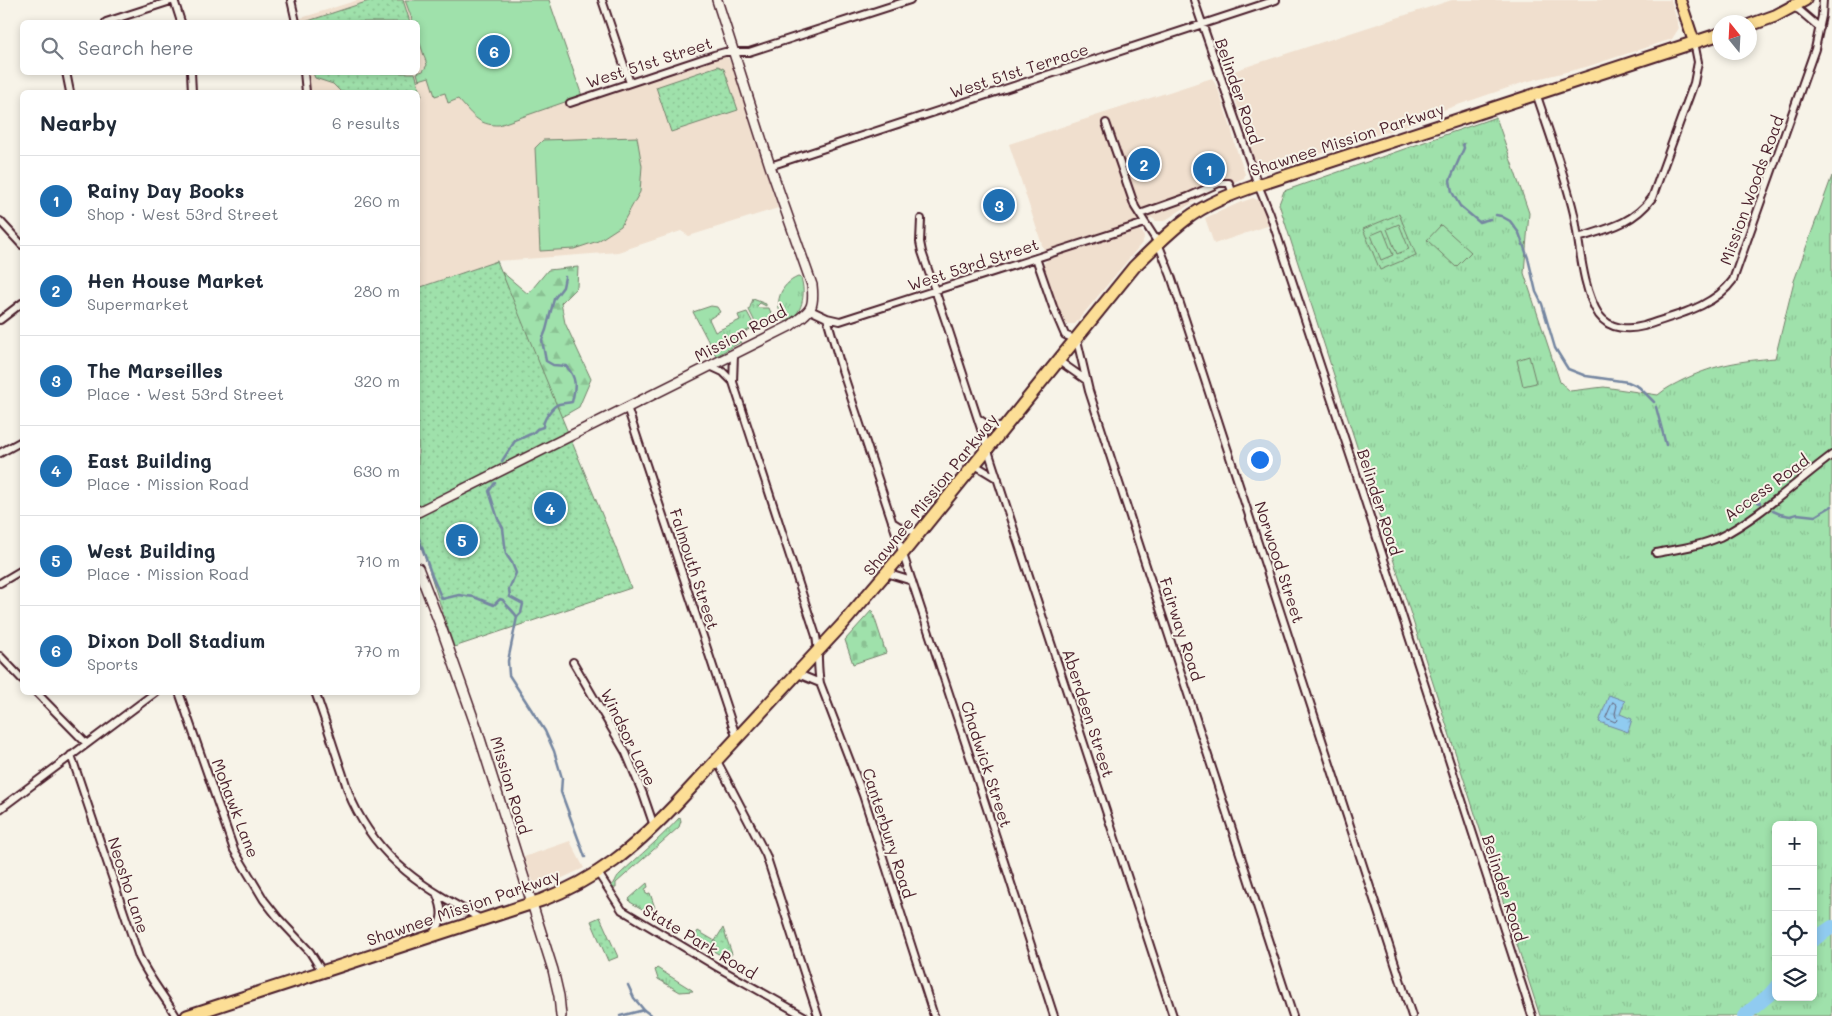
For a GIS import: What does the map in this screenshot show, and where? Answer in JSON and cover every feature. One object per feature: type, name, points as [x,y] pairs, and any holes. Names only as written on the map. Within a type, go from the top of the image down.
[{"type":"highway","points":[[1757,22],[1775,16],[1805,0]]},
{"type":"highway","name":"Shawnee Mission Parkway","points":[[187,1016],[555,895],[598,873],[619,858],[654,827],[819,651],[903,553],[1077,340],[1134,267],[1186,219],[1216,201],[1258,185],[1712,36]]},
{"type":"main road","name":"Mission Road","points":[[420,511],[790,326],[810,310],[814,299],[812,285],[770,166],[717,0]]},
{"type":"main road","points":[[1680,0],[1694,42]]},
{"type":"main road","name":"Mission Road","points":[[420,573],[477,729],[553,970],[562,1016]]},
{"type":"street","points":[[112,20],[174,0],[180,20]]},
{"type":"street","points":[[291,0],[296,20]]},
{"type":"street","points":[[602,0],[630,83]]},
{"type":"street","name":"West 51st Street","points":[[570,103],[714,55],[725,52],[749,52],[910,0]]},
{"type":"street","name":"Belinder Road","points":[[1194,0],[1258,185],[1270,214],[1532,1016]]},
{"type":"street","name":"West 51st Terrace","points":[[770,166],[1276,0]]},
{"type":"street","name":"Mission Woods Road","points":[[1536,93],[1574,214],[1583,269],[1591,297],[1600,315],[1610,324],[1628,329],[1644,326],[1706,304],[1723,293],[1733,280],[1740,265],[1815,49],[1820,28],[1823,0]]},
{"type":"street","points":[[1792,7],[1799,10],[1820,28]]},
{"type":"street","points":[[1578,238],[1631,219],[1645,208],[1652,198],[1694,83],[1698,62],[1694,42]]},
{"type":"street","points":[[67,75],[70,90]]},
{"type":"street","points":[[191,75],[192,90]]},
{"type":"street","points":[[304,75],[306,90]]},
{"type":"street","name":"Norwood Street","points":[[1106,123],[1135,207],[1158,243],[1171,276],[1412,1016]]},
{"type":"street","points":[[1140,214],[1188,197],[1219,183],[1229,183],[1233,194]]},
{"type":"street","name":"Aberdeen Street","points":[[921,219],[920,242],[922,252],[988,448],[1173,1016]]},
{"type":"street","points":[[0,221],[20,243]]},
{"type":"street","name":"West 53rd Street","points":[[810,310],[827,318],[840,321],[1145,223]]},
{"type":"street","points":[[1036,258],[1065,335],[1077,340]]},
{"type":"street","points":[[0,320],[20,305]]},
{"type":"street","name":"Chadwick Street","points":[[827,318],[842,370],[1054,1016]]},
{"type":"street","name":"Fairway Road","points":[[1077,340],[1086,380],[1293,1016]]},
{"type":"street","points":[[734,354],[733,382],[816,636],[819,651]]},
{"type":"street","points":[[1060,361],[1086,380]]},
{"type":"street","points":[[710,366],[723,372],[733,382]]},
{"type":"street","name":"Falmouth Street","points":[[628,407],[737,739]]},
{"type":"street","points":[[978,418],[984,424],[990,426],[1006,427]]},
{"type":"street","points":[[0,453],[20,442]]},
{"type":"street","name":"Access Road","points":[[1656,552],[1688,547],[1720,537],[1748,520],[1832,455]]},
{"type":"street","points":[[975,464],[998,479]]},
{"type":"street","points":[[892,522],[907,530],[919,533]]},
{"type":"street","points":[[0,583],[20,571]]},
{"type":"street","points":[[886,573],[912,581]]},
{"type":"street","name":"Canterbury Road","points":[[819,651],[818,670],[820,683],[863,795],[934,1016]]},
{"type":"street","points":[[0,656],[20,677]]},
{"type":"street","name":"Windsor Lane","points":[[573,662],[626,753],[654,827]]},
{"type":"street","points":[[798,674],[820,683]]},
{"type":"street","points":[[39,695],[86,743]]},
{"type":"street","points":[[0,809],[152,695]]},
{"type":"street","name":"Mohawk Lane","points":[[179,695],[234,850],[264,900],[310,952],[322,971]]},
{"type":"street","points":[[317,695],[352,801],[382,848],[416,880],[437,895],[481,919]]},
{"type":"street","name":"Neosho Lane","points":[[72,755],[139,957],[147,975],[166,999],[176,1016]]},
{"type":"street","points":[[717,761],[766,855],[818,1016]]},
{"type":"street","name":"State Park Road","points":[[598,873],[622,910],[804,1016]]},
{"type":"street","points":[[433,935],[440,926],[442,914],[442,906],[437,895]]},
{"type":"shaded area","points":[[358,0],[549,0],[583,100],[721,57],[727,57],[733,65],[778,208],[689,236],[681,231],[618,252],[497,261],[420,287],[420,90],[308,90],[306,75],[420,75],[420,20],[298,19]]},
{"type":"shaded area","points":[[1452,0],[1671,0],[1679,28],[1672,39],[1586,67],[1525,82],[1446,109],[1417,122],[1265,172],[1260,172],[1227,73]]},
{"type":"shaded area","points":[[1212,78],[1218,89],[1232,131],[1245,174],[1244,178],[1206,194],[1164,221],[1156,221],[1152,218],[1059,249],[1044,251],[1009,144]]},
{"type":"shaded area","points":[[1253,198],[1262,204],[1270,225],[1214,244],[1205,218]]},
{"type":"shaded area","points":[[1133,230],[1139,230],[1143,233],[1142,243],[1075,324],[1066,324],[1055,303],[1043,266],[1045,262],[1051,257]]},
{"type":"shaded area","points":[[570,841],[584,868],[543,887],[534,885],[524,857]]},
{"type":"green space","points":[[372,0],[403,0],[409,20],[311,20]]},
{"type":"green space","points":[[405,0],[549,0],[582,96],[499,125],[480,121],[458,99],[448,103],[445,93],[435,96],[429,77],[419,80],[418,75],[420,75],[420,72],[427,65],[420,43],[420,20],[412,20]]},
{"type":"green space","points":[[718,66],[724,69],[738,110],[671,132],[656,87]]},
{"type":"green space","points":[[314,75],[416,75],[422,96],[420,96],[420,90],[339,90],[333,84],[315,78]]},
{"type":"green space","points":[[1496,117],[1529,213],[1524,273],[1560,382],[1570,391],[1604,387],[1658,395],[1667,388],[1708,370],[1740,362],[1775,358],[1794,281],[1832,176],[1832,1016],[1540,1016],[1279,204],[1284,191]]},
{"type":"green space","points":[[637,137],[642,166],[640,192],[621,226],[598,241],[574,249],[540,251],[535,148],[543,140]]},
{"type":"green space","points":[[1399,214],[1416,255],[1380,270],[1363,229]]},
{"type":"green space","points":[[1399,224],[1409,249],[1397,254],[1387,229]]},
{"type":"green space","points":[[1441,225],[1471,252],[1456,267],[1427,240]]},
{"type":"green space","points":[[1383,230],[1393,255],[1381,260],[1371,235]]},
{"type":"green space","points":[[497,261],[631,588],[454,647],[420,542],[420,287]]},
{"type":"green space","points":[[578,267],[577,287],[561,303],[565,323],[591,379],[579,407],[551,423],[502,272],[528,294],[548,270]]},
{"type":"green space","points":[[798,277],[801,278],[803,290],[802,304],[796,315],[785,321],[779,308],[780,296],[787,285]]},
{"type":"green space","points":[[753,299],[766,304],[766,306],[760,303],[757,306],[759,308],[769,308],[773,318],[757,326],[749,310]]},
{"type":"green space","points":[[711,306],[717,307],[720,312],[709,319],[715,332],[740,320],[738,315],[747,312],[755,327],[738,335],[741,342],[716,356],[693,312]]},
{"type":"green space","points":[[1529,356],[1536,383],[1523,386],[1517,360]]},
{"type":"green space","points":[[872,610],[886,653],[853,664],[845,640]]},
{"type":"green space","points":[[680,817],[679,827],[616,883],[616,888],[612,888],[611,886],[618,876]]},
{"type":"green space","points":[[647,883],[646,894],[650,893],[655,908],[651,914],[630,902],[629,899]]},
{"type":"green space","points":[[600,917],[618,957],[608,961],[591,921]]},
{"type":"green space","points":[[723,928],[732,954],[727,959],[693,939],[698,931],[715,941]]},
{"type":"green space","points":[[657,968],[693,991],[680,992],[658,979],[655,970]]},
{"type":"water","points":[[1609,695],[1625,701],[1620,714],[1632,719],[1628,732],[1599,722]]},
{"type":"waterway","points":[[1463,144],[1464,148],[1450,180],[1452,192],[1460,206],[1479,222],[1490,219]]},
{"type":"waterway","points":[[1496,215],[1510,221],[1519,233],[1555,348],[1568,369],[1586,376],[1628,382],[1639,387],[1654,402]]},
{"type":"waterway","points":[[502,461],[515,441],[543,427],[546,417],[554,407],[559,404],[572,402],[575,387],[574,378],[566,366],[553,365],[546,361],[542,340],[554,299],[563,287],[565,277]]},
{"type":"waterway","points":[[1656,407],[1666,445]]},
{"type":"waterway","points":[[495,483],[489,491],[503,528],[506,554],[516,573],[509,589],[510,597],[523,604],[521,613],[517,617]]},
{"type":"waterway","points":[[1750,499],[1760,503]]},
{"type":"waterway","points":[[1773,511],[1790,516],[1797,514],[1815,516],[1832,506]]},
{"type":"waterway","points":[[420,542],[442,599],[459,595],[474,597],[494,605],[500,599],[517,617],[508,661],[509,675],[545,731],[554,751],[562,778],[561,792],[585,857]]},
{"type":"waterway","points":[[1817,937],[1832,927]]},
{"type":"waterway","points":[[628,985],[634,998],[644,1010]]},
{"type":"waterway","points":[[1744,1016],[1772,992]]},
{"type":"waterway","points":[[620,1016],[644,1010],[652,1016]]},
{"type":"place","name":"Dixon Doll Stadium","points":[[494,51]]},
{"type":"place","name":"Hen House Market","points":[[1144,164]]},
{"type":"place","name":"Rainy Day Books","points":[[1209,169]]},
{"type":"place","name":"The Marseilles","points":[[999,205]]},
{"type":"place","name":"East Building","points":[[550,508]]},
{"type":"place","name":"West Building","points":[[462,540]]}]
